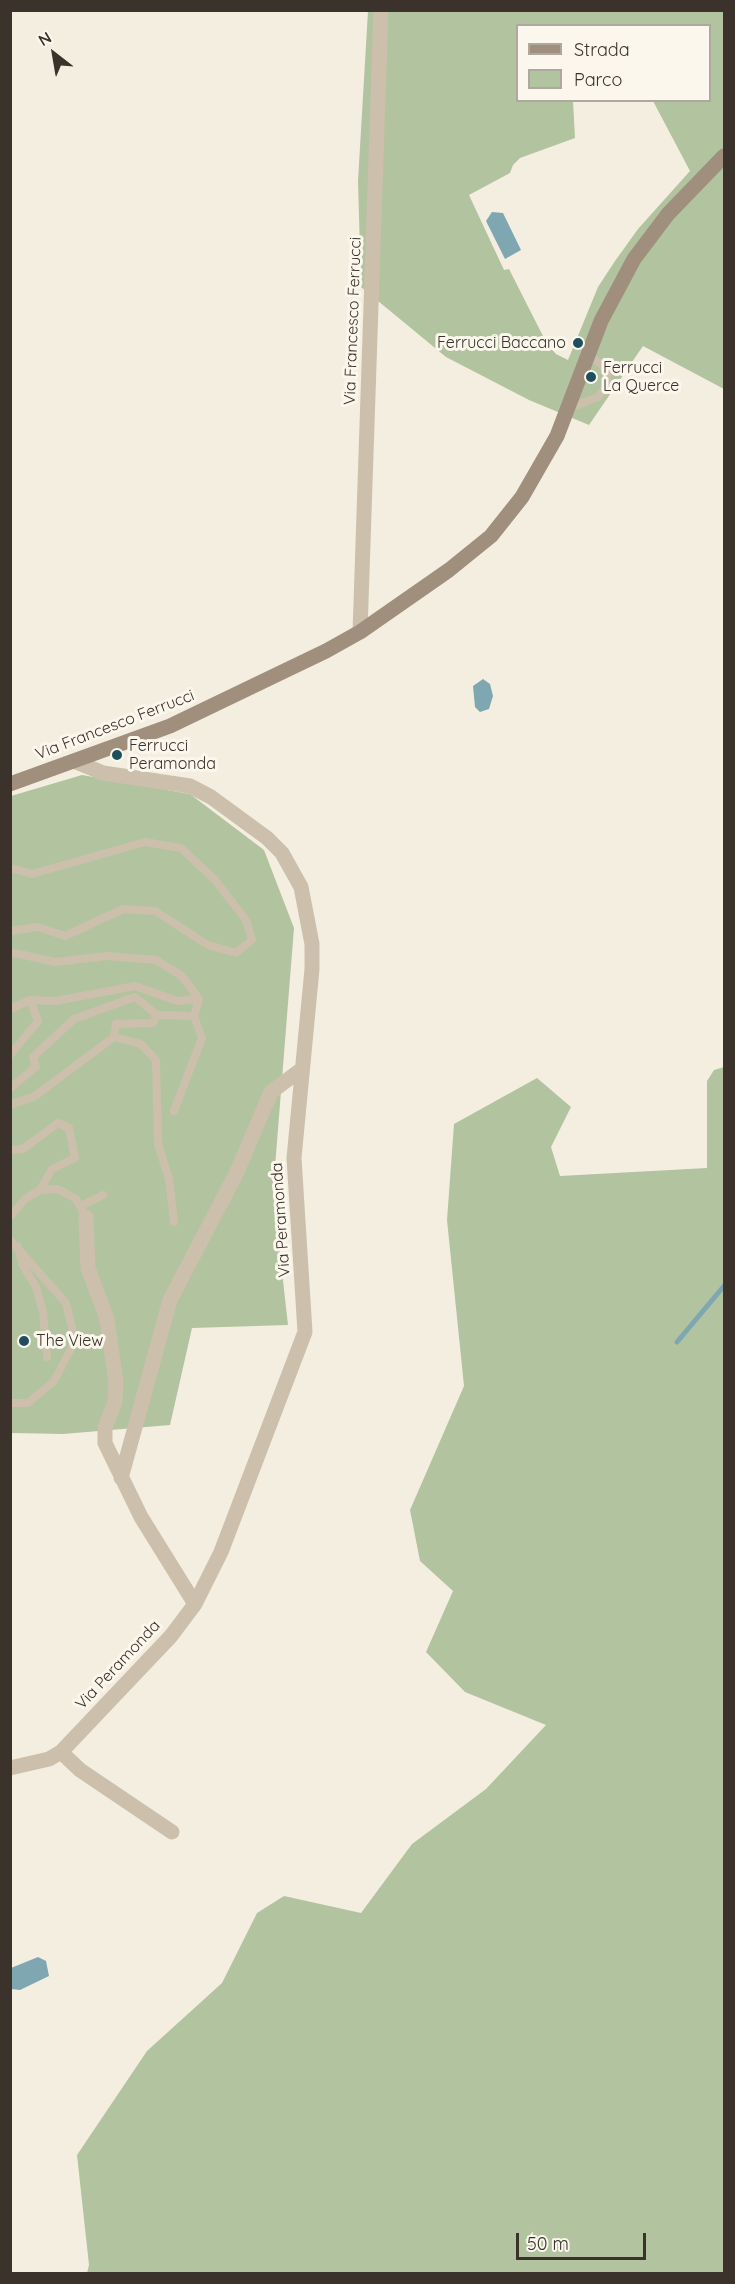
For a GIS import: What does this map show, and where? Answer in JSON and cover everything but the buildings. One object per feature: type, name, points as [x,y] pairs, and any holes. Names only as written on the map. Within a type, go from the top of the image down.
[{"type":"main road","name":"Via Francesco Ferrucci","points":[[10,784],[170,726],[306,661],[360,632],[449,570],[491,536],[507,519],[541,467],[568,409],[601,321],[634,259],[668,214],[724,156]]},
{"type":"street","name":"Via Francesco Ferrucci","points":[[360,632],[381,10]]},
{"type":"street","name":"Via Peramonda","points":[[61,1752],[171,1636],[195,1604],[221,1552],[305,1332],[294,1158],[302,1069],[311,1006],[312,944],[301,887],[282,853],[233,812],[211,796],[190,786],[103,773],[74,761]]},
{"type":"street","points":[[121,1478],[170,1300],[236,1174],[271,1092],[302,1069]]},
{"type":"street","points":[[84,1212],[88,1268],[106,1319],[116,1383],[115,1402],[104,1436],[121,1478],[152,1537],[195,1604]]},
{"type":"street","points":[[10,1768],[49,1759],[61,1752],[80,1770],[172,1832]]},
{"type":"lane","points":[[568,409],[598,397],[608,384],[606,369],[589,354]]},
{"type":"lane","points":[[10,868],[32,874],[146,842],[181,848],[215,880],[246,920],[252,940],[236,953],[208,945],[154,911],[123,909],[65,936],[38,927],[10,931]]},
{"type":"lane","points":[[10,952],[55,962],[107,956],[156,960],[182,976],[199,999]]},
{"type":"lane","points":[[10,1009],[30,1000],[56,1001],[135,986],[177,1001],[199,999]]},
{"type":"lane","points":[[10,1088],[36,1067],[33,1058],[74,1018],[135,997],[157,1015],[194,1016]]},
{"type":"lane","points":[[174,1111],[202,1038],[194,1016],[199,999]]},
{"type":"lane","points":[[10,1055],[38,1021],[30,1000]]},
{"type":"lane","points":[[10,1105],[35,1096],[114,1037],[116,1024],[153,1023],[157,1015]]},
{"type":"lane","points":[[114,1037],[141,1044],[156,1060],[158,1144],[169,1179],[174,1222]]},
{"type":"lane","points":[[10,1150],[23,1149],[58,1123],[69,1128],[75,1158],[52,1168],[40,1191]]},
{"type":"lane","points":[[10,1217],[25,1199],[40,1191],[58,1189],[84,1212],[103,1195]]},
{"type":"lane","points":[[10,1240],[18,1246],[66,1303],[75,1341],[54,1381],[28,1403],[10,1403]]},
{"type":"lane","points":[[18,1246],[22,1264],[36,1287],[44,1312],[47,1357]]},
{"type":"green space","points":[[368,11],[724,11],[724,389],[643,346],[589,425],[529,400],[446,357],[361,287],[358,181]],"holes":[[[516,24],[711,24],[711,102],[654,102],[690,171],[638,229],[598,287],[568,360],[556,354],[546,342],[509,269],[504,270],[469,195],[510,173],[513,165],[520,158],[575,138],[573,102],[516,102]]]},
{"type":"green space","points":[[82,775],[190,794],[264,850],[294,928],[273,1192],[288,1325],[192,1328],[170,1425],[63,1434],[11,1433],[11,796]]},
{"type":"green space","points":[[724,1067],[724,2273],[87,2273],[89,2265],[77,2155],[147,2051],[222,1983],[257,1913],[284,1896],[361,1913],[412,1844],[486,1789],[546,1725],[465,1692],[426,1652],[453,1591],[420,1561],[410,1510],[464,1386],[447,1220],[454,1124],[537,1078],[571,1107],[551,1147],[560,1176],[707,1168],[707,1081],[714,1070]]},
{"type":"water","points":[[492,212],[503,213],[521,250],[505,259],[486,221]]},
{"type":"water","points":[[483,679],[490,684],[493,696],[489,709],[480,712],[475,707],[473,686]]},
{"type":"water","points":[[38,1957],[46,1961],[49,1976],[20,1990],[11,1989],[11,1968]]},
{"type":"waterway","points":[[677,1342],[724,1286]]},
{"type":"place","name":"Ferrucci Baccano","points":[[578,343]]},
{"type":"place","name":"Ferrucci La Querce","points":[[591,377]]},
{"type":"place","name":"Ferrucci Peramonda","points":[[117,755]]},
{"type":"place","name":"The View","points":[[24,1341]]}]
